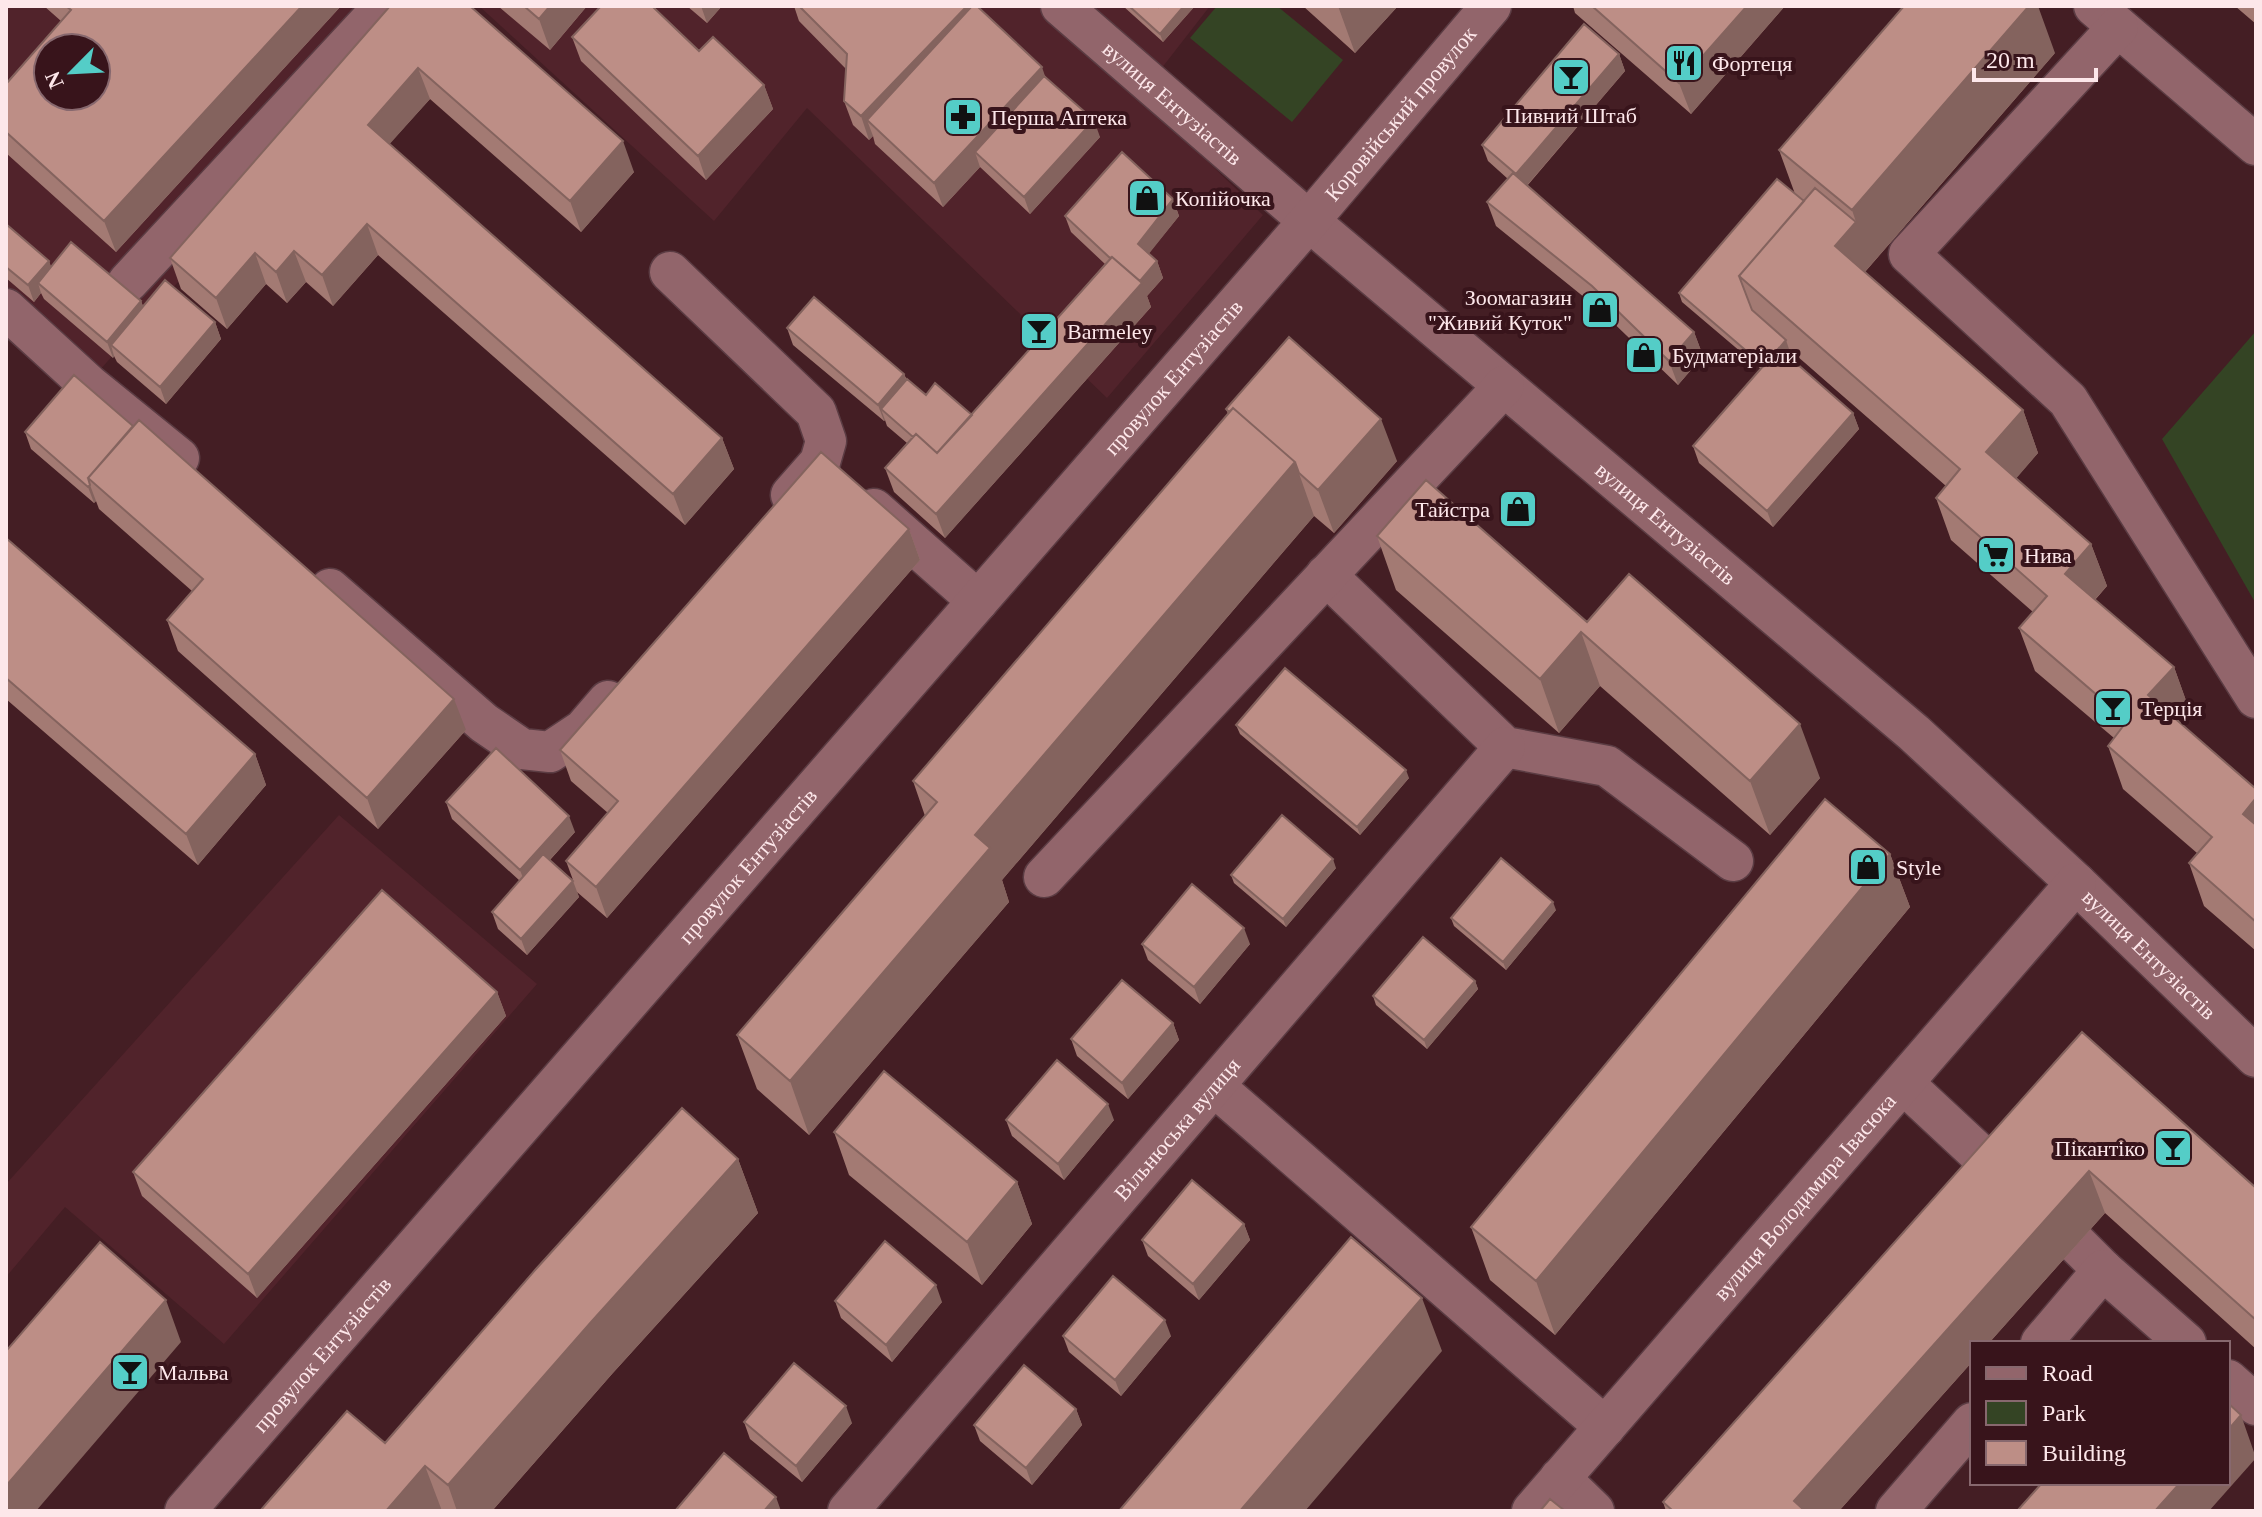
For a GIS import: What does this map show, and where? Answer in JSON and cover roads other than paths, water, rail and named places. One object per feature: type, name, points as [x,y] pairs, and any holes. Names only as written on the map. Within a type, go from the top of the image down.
[{"type":"street","points":[[128,282],[384,6]]},
{"type":"street","name":"вулиця Ентузіастів","points":[[1061,6],[1309,221],[1914,733],[2076,883],[2256,1057]]},
{"type":"street","name":"Коровійський провулок","points":[[1309,221],[1491,6]]},
{"type":"street","points":[[2256,145],[2106,16],[1909,254],[2068,400],[2256,698]]},
{"type":"street","name":"провулок Ентузіастів","points":[[185,1511],[1309,221]]},
{"type":"street","points":[[670,272],[816,412],[826,441],[820,462],[768,520]]},
{"type":"street","points":[[6,309],[89,385],[210,485]]},
{"type":"street","points":[[1044,877],[1504,386]]},
{"type":"street","points":[[820,462],[978,601]]},
{"type":"street","points":[[305,568],[484,723],[522,749],[550,752],[583,730],[634,672]]},
{"type":"street","points":[[1326,575],[1505,747],[1607,766],[1733,861]]},
{"type":"street","name":"Вільнюська вулиця","points":[[848,1511],[1505,747]]},
{"type":"street","name":"вулиця Володимира Івасюка","points":[[1532,1511],[2076,883]]},
{"type":"street","points":[[1904,1084],[2005,1178]]},
{"type":"street","points":[[1214,1086],[1605,1427]]},
{"type":"street","points":[[2042,1341],[2090,1257],[2184,1341]]},
{"type":"street","points":[[2230,1382],[2256,1405]]},
{"type":"street","points":[[1896,1511],[1970,1425]]},
{"type":"street","points":[[1560,1478],[1594,1511]]},
{"type":"place","name":"Фортеця","points":[[1684,63]]},
{"type":"place","name":"Пивний Штаб","points":[[1571,77]]},
{"type":"place","name":"Перша Аптека","points":[[963,117]]},
{"type":"place","name":"Копійочка","points":[[1147,198]]},
{"type":"place","name":"Зоомагазин \"Живий Куток\"","points":[[1600,310]]},
{"type":"place","name":"Barmeley","points":[[1039,331]]},
{"type":"place","name":"Будматеріали","points":[[1644,355]]},
{"type":"place","name":"Тайстра","points":[[1518,509]]},
{"type":"place","name":"Нива","points":[[1996,555]]},
{"type":"place","name":"Терція","points":[[2113,708]]},
{"type":"place","name":"Style","points":[[1868,867]]},
{"type":"place","name":"Пікантіко","points":[[2173,1148]]},
{"type":"place","name":"Мальва","points":[[130,1372]]}]
